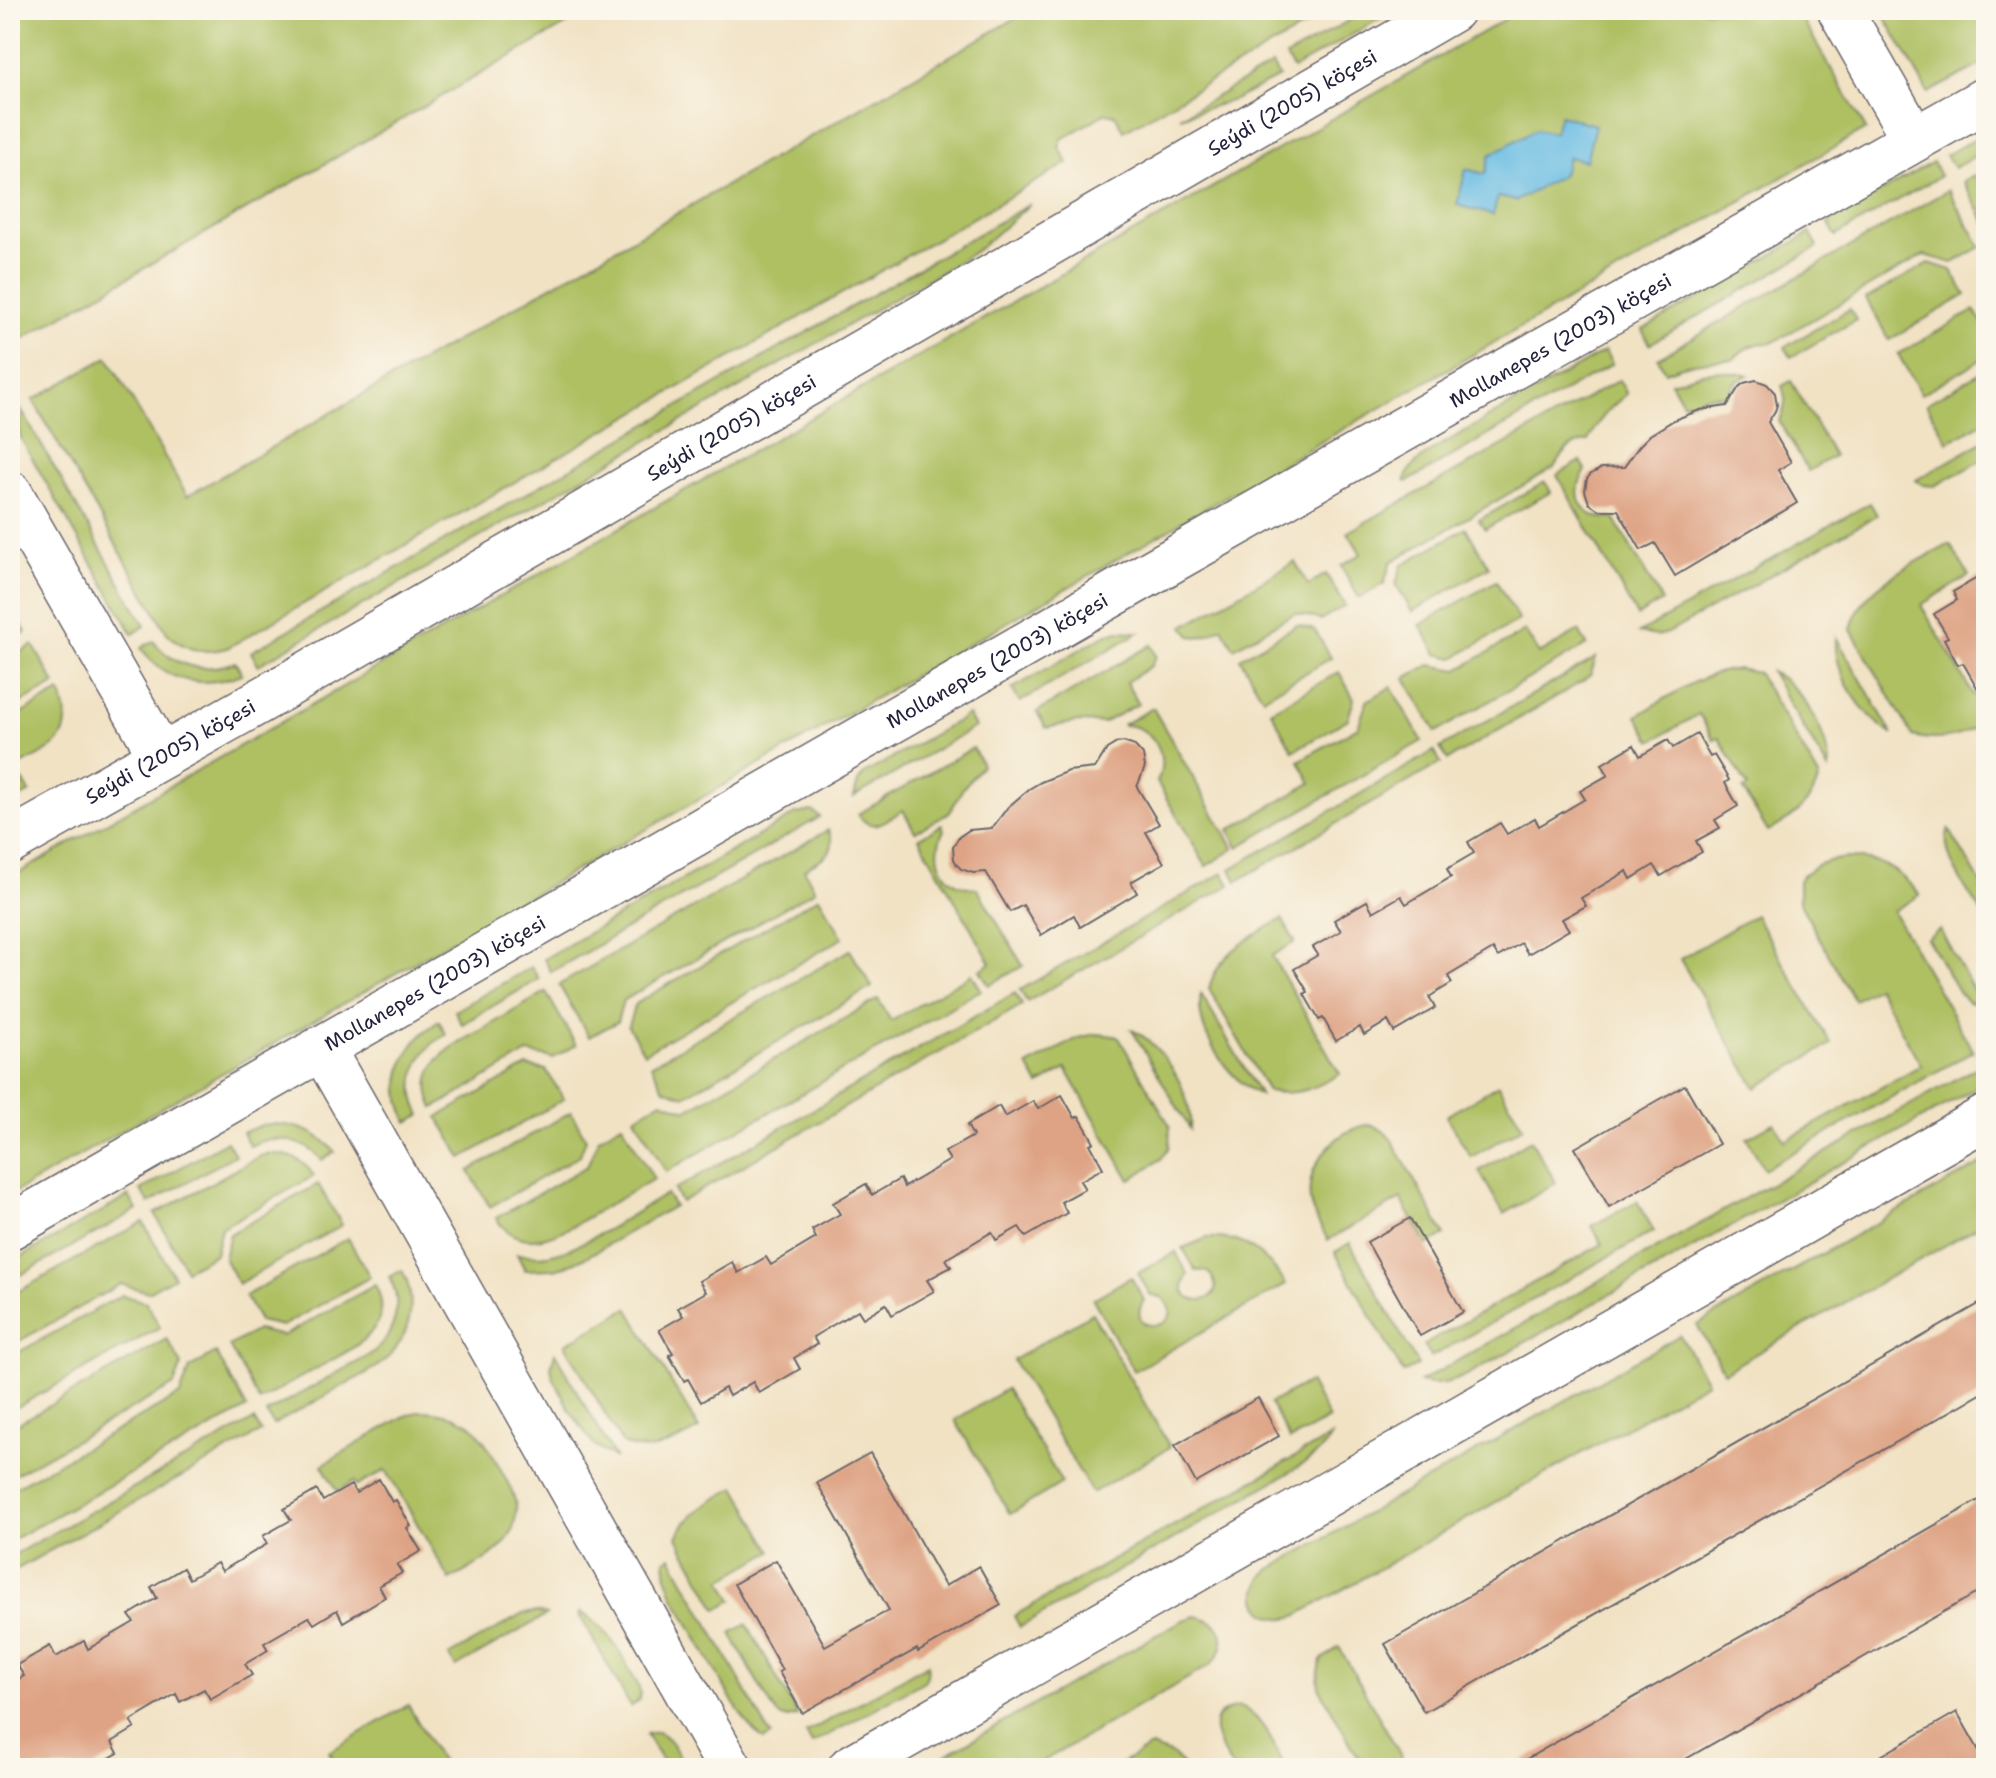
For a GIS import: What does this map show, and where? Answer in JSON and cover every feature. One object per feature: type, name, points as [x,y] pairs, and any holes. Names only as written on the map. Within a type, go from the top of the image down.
[{"type":"street","name":"Seýdi (2005) köçesi","points":[[10,842],[267,697],[1452,10]]},
{"type":"street","points":[[1840,10],[1914,139]]},
{"type":"street","name":"Mollanepes (2003) köçesi","points":[[10,1227],[1136,581],[1986,99]]},
{"type":"street","points":[[10,493],[161,756]]},
{"type":"street","points":[[322,1048],[730,1768]]},
{"type":"street","points":[[850,1768],[1986,1117]]},
{"type":"green space","points":[[10,10],[591,10],[10,346]]},
{"type":"green space","points":[[1030,10],[1333,10],[1124,131],[1115,115],[1106,113],[1062,139],[1059,147],[1068,163],[227,648],[194,650],[167,633],[33,400],[108,357],[187,496]]},
{"type":"green space","points":[[1367,10],[1395,10],[1293,69],[1286,57]]},
{"type":"green space","points":[[1521,10],[1797,10],[1866,129],[10,1195],[10,878]]},
{"type":"green space","points":[[1881,10],[1986,10],[1986,62],[1928,93]]},
{"type":"green space","points":[[1272,65],[1279,77],[1236,99],[1180,117]]},
{"type":"green space","points":[[1986,132],[1986,150],[1954,168],[1946,155]]},
{"type":"green space","points":[[1933,162],[1940,176],[1836,236],[1828,222]]},
{"type":"green space","points":[[1986,169],[1986,223],[1963,182]]},
{"type":"green space","points":[[1948,190],[1981,247],[1953,263],[1924,255],[1772,343],[1750,346],[1733,360],[1699,362],[1665,372],[1658,358]]},
{"type":"green space","points":[[1030,204],[963,259],[258,665],[251,652]]},
{"type":"green space","points":[[1810,233],[1818,247],[1650,344],[1642,330]]},
{"type":"green space","points":[[1929,263],[1951,270],[1966,295],[1889,340],[1866,299]]},
{"type":"green space","points":[[1850,309],[1856,320],[1791,357],[1785,347]]},
{"type":"green space","points":[[1975,310],[1986,330],[1986,357],[1921,394],[1898,354]]},
{"type":"green space","points":[[1605,351],[1612,364],[1407,482],[1405,480],[1410,469],[1434,449]]},
{"type":"green space","points":[[1986,369],[1986,421],[1948,442],[1926,404]]},
{"type":"green space","points":[[1720,371],[1748,375],[1734,383],[1727,395],[1707,396],[1683,403],[1671,382],[1702,373]]},
{"type":"green space","points":[[1619,380],[1627,394],[1604,415],[1588,441],[1568,449],[1555,467],[1391,562],[1384,584],[1359,598],[1341,566],[1361,554],[1348,532]]},
{"type":"green space","points":[[1791,381],[1834,456],[1808,471],[1779,421],[1785,404],[1782,386]]},
{"type":"green space","points":[[22,411],[145,626],[133,634],[21,439]]},
{"type":"green space","points":[[1986,440],[1986,458],[1935,486],[1923,485],[1916,480]]},
{"type":"green space","points":[[1581,461],[1586,471],[1578,489],[1582,505],[1594,516],[1614,518],[1662,601],[1637,616],[1557,475]]},
{"type":"green space","points":[[1545,482],[1551,492],[1485,529],[1479,520]]},
{"type":"green space","points":[[1870,503],[1877,515],[1668,633],[1657,636],[1639,633]]},
{"type":"green space","points":[[1466,528],[1489,567],[1412,612],[1396,584],[1402,565]]},
{"type":"green space","points":[[1950,544],[1969,576],[1921,605],[1986,721],[1951,737],[1924,738],[1913,736],[1851,630],[1856,614],[1876,589],[1905,568]]},
{"type":"green space","points":[[1295,562],[1308,585],[1326,574],[1345,606],[1321,620],[1295,613],[1234,648],[1222,627],[1196,637],[1191,636],[1184,626]]},
{"type":"green space","points":[[1496,581],[1519,620],[1454,658],[1437,654],[1420,625]]},
{"type":"green space","points":[[10,603],[26,632],[10,641]]},
{"type":"green space","points":[[1297,625],[1315,630],[1331,658],[1263,698],[1240,658]]},
{"type":"green space","points":[[1118,631],[1139,632],[1020,702],[1012,689],[1105,635]]},
{"type":"green space","points":[[1525,631],[1539,654],[1579,631],[1587,645],[1436,732],[1405,678],[1430,665],[1458,670]]},
{"type":"green space","points":[[1836,637],[1893,735],[1871,717],[1852,693],[1839,666]]},
{"type":"green space","points":[[153,641],[180,663],[211,668],[235,662],[242,674],[199,682],[174,676],[151,660],[141,648]]},
{"type":"green space","points":[[33,645],[55,684],[10,709],[10,658]]},
{"type":"green space","points":[[1151,645],[1156,656],[1151,666],[1126,682],[1138,704],[1103,723],[1076,722],[1046,728],[1037,712]]},
{"type":"green space","points":[[1596,658],[1591,674],[1583,681],[1448,760],[1440,748]]},
{"type":"green space","points":[[1738,669],[1758,673],[1819,777],[1806,803],[1793,816],[1768,832],[1743,790],[1748,787],[1719,738],[1714,740],[1699,714],[1652,741],[1637,716],[1698,680]]},
{"type":"green space","points":[[1339,672],[1354,699],[1348,719],[1293,751],[1271,711]]},
{"type":"green space","points":[[1771,672],[1794,689],[1812,714],[1825,743],[1829,771]]},
{"type":"green space","points":[[1391,687],[1422,741],[1238,847],[1229,830],[1311,783],[1299,761],[1358,727],[1367,701]]},
{"type":"green space","points":[[60,692],[66,723],[63,734],[48,750],[10,771],[10,720]]},
{"type":"green space","points":[[1153,708],[1234,849],[1206,866],[1157,782],[1161,762],[1156,743],[1142,730],[1122,725]]},
{"type":"green space","points":[[968,715],[975,727],[854,797],[864,774]]},
{"type":"green space","points":[[973,748],[982,765],[963,788],[950,812],[915,832],[903,810],[874,825],[868,824],[858,814]]},
{"type":"green space","points":[[1434,751],[1441,763],[1237,881],[1231,869]]},
{"type":"green space","points":[[23,780],[30,792],[10,803],[10,787]]},
{"type":"green space","points":[[812,811],[820,817],[551,972],[544,959],[796,814]]},
{"type":"green space","points":[[942,825],[944,830],[938,851],[942,870],[956,883],[977,888],[1023,966],[989,985],[980,970],[991,963],[919,838]]},
{"type":"green space","points":[[1949,829],[1986,892],[1986,920],[1952,863],[1948,851]]},
{"type":"green space","points":[[828,830],[832,844],[830,850],[804,869],[815,890],[623,1001],[617,1022],[589,1037],[559,985]]},
{"type":"green space","points":[[1846,858],[1870,860],[1888,867],[1920,895],[1893,911],[1973,1051],[1764,1169],[1747,1138],[1774,1123],[1785,1141],[1921,1065],[1877,987],[1854,1000],[1799,902],[1799,881],[1803,875],[1817,865]]},
{"type":"green space","points":[[1223,873],[1230,885],[1027,1002],[1020,990]]},
{"type":"green space","points":[[819,897],[843,938],[644,1053],[628,1026],[635,1004]]},
{"type":"green space","points":[[1755,915],[1831,1044],[1756,1088],[1680,959]]},
{"type":"green space","points":[[1282,919],[1295,942],[1272,956],[1340,1074],[1314,1087],[1288,1093],[1268,1091],[1209,989],[1213,976],[1228,956],[1248,939]]},
{"type":"green space","points":[[1940,930],[1981,1004],[1968,1002],[1959,993],[1927,938]]},
{"type":"green space","points":[[850,950],[872,987],[684,1096],[664,1089],[651,1065]]},
{"type":"green space","points":[[531,967],[539,979],[462,1024],[455,1011]]},
{"type":"green space","points":[[972,974],[981,990],[666,1172],[635,1117],[662,1101],[687,1110],[878,999],[891,1021]]},
{"type":"green space","points":[[546,992],[576,1045],[553,1058],[528,1053],[434,1108],[429,1078],[442,1055]]},
{"type":"green space","points":[[1015,993],[1022,1005],[681,1202],[674,1190]]},
{"type":"green space","points":[[1201,994],[1260,1095],[1236,1078],[1216,1052],[1203,1023]]},
{"type":"green space","points":[[439,1021],[446,1034],[427,1049],[416,1069],[414,1092],[421,1115],[408,1122],[399,1093],[402,1066],[416,1041]]},
{"type":"green space","points":[[1132,1030],[1155,1047],[1174,1072],[1187,1101],[1190,1129]]},
{"type":"green space","points":[[1096,1034],[1119,1038],[1170,1126],[1169,1147],[1161,1159],[1130,1180],[1066,1069],[1039,1085],[1028,1066],[1078,1038]]},
{"type":"green space","points":[[1986,1062],[1984,1078],[1974,1089],[1469,1374],[1445,1383],[1420,1382]]},
{"type":"green space","points":[[527,1066],[546,1070],[564,1099],[462,1158],[438,1117]]},
{"type":"green space","points":[[1498,1085],[1523,1127],[1471,1157],[1446,1116]]},
{"type":"green space","points":[[571,1112],[586,1139],[580,1155],[490,1207],[469,1171]]},
{"type":"green space","points":[[276,1124],[309,1132],[335,1152],[322,1160],[307,1147],[288,1141],[269,1140],[250,1146],[242,1133],[262,1125]]},
{"type":"green space","points":[[622,1124],[654,1179],[561,1232],[546,1237],[519,1237],[507,1231],[496,1218],[587,1166],[599,1138]]},
{"type":"green space","points":[[1366,1125],[1381,1130],[1393,1142],[1445,1235],[1427,1245],[1401,1199],[1328,1240],[1311,1206],[1311,1179],[1331,1144],[1353,1129]]},
{"type":"green space","points":[[1531,1140],[1556,1183],[1504,1214],[1479,1171]]},
{"type":"green space","points":[[227,1141],[235,1155],[149,1203],[141,1190]]},
{"type":"green space","points":[[268,1154],[294,1158],[314,1176],[221,1228],[215,1254],[186,1270],[155,1214]]},
{"type":"green space","points":[[1986,1161],[1986,1222],[1724,1372],[1697,1325]]},
{"type":"green space","points":[[318,1184],[342,1225],[238,1284],[224,1258],[230,1234]]},
{"type":"green space","points":[[666,1194],[674,1206],[568,1265],[525,1270],[517,1254],[544,1256],[577,1245]]},
{"type":"green space","points":[[129,1196],[137,1210],[10,1281],[10,1263]]},
{"type":"green space","points":[[1637,1201],[1654,1231],[1431,1357],[1424,1345],[1602,1244],[1592,1226]]},
{"type":"green space","points":[[143,1222],[174,1277],[148,1292],[121,1284],[10,1346],[10,1296]]},
{"type":"green space","points":[[348,1238],[370,1277],[282,1326],[259,1321],[245,1296]]},
{"type":"green space","points":[[1207,1238],[1233,1240],[1253,1249],[1271,1264],[1286,1284],[1134,1371],[1093,1299],[1131,1277],[1144,1300],[1139,1312],[1142,1320],[1156,1325],[1164,1322],[1169,1317],[1169,1308],[1162,1297],[1151,1296],[1138,1273],[1176,1252],[1188,1275],[1183,1286],[1185,1294],[1199,1300],[1207,1299],[1216,1287],[1212,1277],[1205,1271],[1196,1271],[1183,1248]]},
{"type":"green space","points":[[1350,1243],[1418,1365],[1403,1373],[1335,1252]]},
{"type":"green space","points":[[402,1270],[411,1301],[409,1322],[394,1351],[370,1371],[273,1425],[266,1413],[362,1359],[384,1341],[396,1309],[395,1293],[389,1277]]},
{"type":"green space","points":[[375,1285],[381,1301],[381,1315],[366,1338],[259,1401],[229,1346],[257,1330],[283,1336]]},
{"type":"green space","points":[[122,1295],[146,1302],[160,1327],[10,1411],[10,1357]]},
{"type":"green space","points":[[628,1308],[699,1429],[661,1446],[642,1449],[622,1443],[565,1344]]},
{"type":"green space","points":[[1092,1313],[1170,1447],[1092,1493],[1013,1360]]},
{"type":"green space","points":[[1680,1335],[1707,1382],[1296,1616],[1273,1617],[1260,1606],[1257,1589],[1269,1570]]},
{"type":"green space","points":[[167,1339],[182,1365],[174,1385],[10,1477],[10,1428]]},
{"type":"green space","points":[[216,1353],[247,1408],[10,1541],[10,1490],[180,1395],[190,1368]]},
{"type":"green space","points":[[555,1353],[616,1459],[594,1445],[571,1412],[553,1377],[551,1367]]},
{"type":"green space","points":[[1309,1382],[1329,1419],[1290,1440],[1270,1403]]},
{"type":"green space","points":[[1006,1389],[1062,1483],[1010,1514],[955,1420]]},
{"type":"green space","points":[[420,1411],[447,1414],[472,1426],[509,1485],[516,1505],[512,1531],[501,1547],[450,1580],[386,1470],[357,1486],[354,1481],[337,1491],[322,1465],[403,1417]]},
{"type":"green space","points":[[254,1420],[261,1432],[10,1573],[10,1557]]},
{"type":"green space","points":[[1332,1436],[1305,1463],[1020,1627],[1014,1616]]},
{"type":"green space","points":[[736,1487],[772,1551],[722,1580],[733,1600],[717,1609],[677,1537],[695,1513]]},
{"type":"green space","points":[[671,1557],[771,1736],[764,1740],[750,1727],[734,1704],[673,1595],[665,1560]]},
{"type":"green space","points":[[536,1612],[547,1615],[456,1667],[449,1656],[523,1614]]},
{"type":"green space","points":[[581,1612],[608,1635],[638,1685],[639,1700],[631,1707],[579,1614]]},
{"type":"green space","points":[[1195,1616],[1213,1623],[1222,1635],[1221,1650],[1209,1666],[1031,1768],[923,1768],[1183,1620]]},
{"type":"green space","points":[[747,1624],[798,1716],[780,1716],[755,1678],[731,1633]]},
{"type":"green space","points":[[1339,1647],[1408,1768],[1364,1768],[1319,1687],[1321,1660]]},
{"type":"green space","points":[[928,1664],[924,1681],[812,1744],[806,1733]]},
{"type":"green space","points":[[408,1705],[445,1768],[339,1768],[329,1752]]},
{"type":"green space","points":[[1240,1707],[1261,1724],[1286,1768],[1232,1768],[1217,1740],[1215,1723],[1227,1710]]},
{"type":"green space","points":[[658,1732],[671,1743],[686,1768],[666,1768],[646,1734]]},
{"type":"green space","points":[[1151,1747],[1173,1755],[1186,1768],[1115,1767]]},
{"type":"water","points":[[1560,115],[1595,125],[1586,161],[1568,157],[1563,174],[1516,201],[1498,197],[1493,215],[1457,205],[1466,169],[1485,174],[1490,155],[1536,129],[1554,133]]},
{"type":"building","points":[[1756,380],[1767,384],[1775,393],[1777,405],[1768,422],[1791,462],[1778,470],[1797,503],[1675,576],[1655,543],[1641,550],[1618,510],[1599,510],[1589,503],[1585,491],[1587,479],[1602,468],[1624,467],[1650,435],[1674,420],[1700,410],[1727,406],[1739,387]]},
{"type":"building","points":[[1986,573],[1986,703],[1963,663],[1958,665],[1944,639],[1948,637],[1934,614],[1957,600],[1953,592]]},
{"type":"building","points":[[1697,734],[1710,757],[1714,755],[1729,780],[1725,783],[1738,806],[1715,820],[1720,828],[1696,841],[1702,852],[1661,876],[1654,865],[1631,879],[1627,871],[1581,898],[1586,906],[1562,919],[1569,930],[1528,954],[1521,943],[1498,957],[1493,949],[1448,976],[1452,983],[1429,997],[1435,1008],[1394,1032],[1388,1021],[1364,1035],[1360,1027],[1336,1041],[1323,1018],[1319,1020],[1304,994],[1308,992],[1294,969],[1318,955],[1313,947],[1341,931],[1334,920],[1367,901],[1373,912],[1401,896],[1406,904],[1451,877],[1447,869],[1474,853],[1468,842],[1500,823],[1507,834],[1535,818],[1539,826],[1585,799],[1580,791],[1608,775],[1602,764],[1634,745],[1640,756],[1668,740],[1673,748]]},
{"type":"building","points":[[1123,742],[1135,746],[1143,755],[1145,767],[1137,787],[1159,824],[1146,832],[1164,863],[1131,882],[1137,893],[1080,927],[1074,915],[1041,935],[1023,905],[1010,912],[986,872],[973,873],[957,865],[953,847],[959,837],[969,830],[992,828],[1008,807],[1029,789],[1068,771],[1095,768],[1107,749]]},
{"type":"building","points":[[1685,1085],[1719,1144],[1609,1207],[1575,1148]]},
{"type":"building","points":[[1062,1095],[1094,1142],[1090,1144],[1103,1168],[1080,1181],[1085,1189],[1061,1202],[1067,1213],[1026,1237],[1019,1227],[996,1240],[992,1232],[946,1259],[951,1267],[927,1280],[934,1291],[892,1315],[886,1304],[863,1318],[858,1310],[813,1337],[817,1344],[794,1358],[800,1369],[759,1393],[753,1382],[729,1396],[725,1388],[701,1402],[688,1379],[684,1381],[669,1355],[673,1353],[659,1330],[683,1316],[678,1308],[706,1292],[699,1281],[732,1262],[738,1273],[766,1257],[771,1265],[816,1238],[812,1230],[840,1214],[833,1203],[866,1184],[872,1195],[900,1179],[904,1187],[950,1160],[945,1152],[973,1136],[967,1125],[999,1106],[1005,1117],[1033,1101],[1038,1109]]},
{"type":"building","points":[[1410,1218],[1463,1312],[1420,1336],[1367,1242]]},
{"type":"building","points":[[1986,1300],[1986,1391],[1424,1712],[1385,1644]]},
{"type":"building","points":[[1258,1398],[1279,1436],[1196,1483],[1175,1445]]},
{"type":"building","points":[[870,1453],[945,1586],[979,1566],[1001,1605],[802,1713],[734,1584],[776,1560],[825,1646],[889,1610],[817,1483]]},
{"type":"building","points":[[379,1479],[392,1502],[396,1500],[411,1526],[407,1528],[421,1551],[397,1565],[402,1573],[379,1586],[385,1597],[343,1622],[337,1610],[314,1624],[309,1617],[264,1643],[268,1650],[245,1664],[252,1675],[210,1699],[204,1689],[180,1702],[176,1694],[131,1721],[135,1728],[112,1742],[118,1753],[92,1768],[10,1768],[10,1684],[24,1676],[17,1665],[50,1646],[56,1657],[84,1641],[88,1649],[134,1622],[129,1615],[157,1598],[151,1587],[183,1568],[189,1579],[217,1563],[222,1571],[267,1544],[263,1536],[291,1520],[284,1509],[317,1490],[323,1501],[351,1485],[356,1493]]},
{"type":"building","points":[[1986,1496],[1986,1588],[1670,1768],[1511,1768]]},
{"type":"building","points":[[1957,1712],[1986,1768],[1860,1768]]}]
